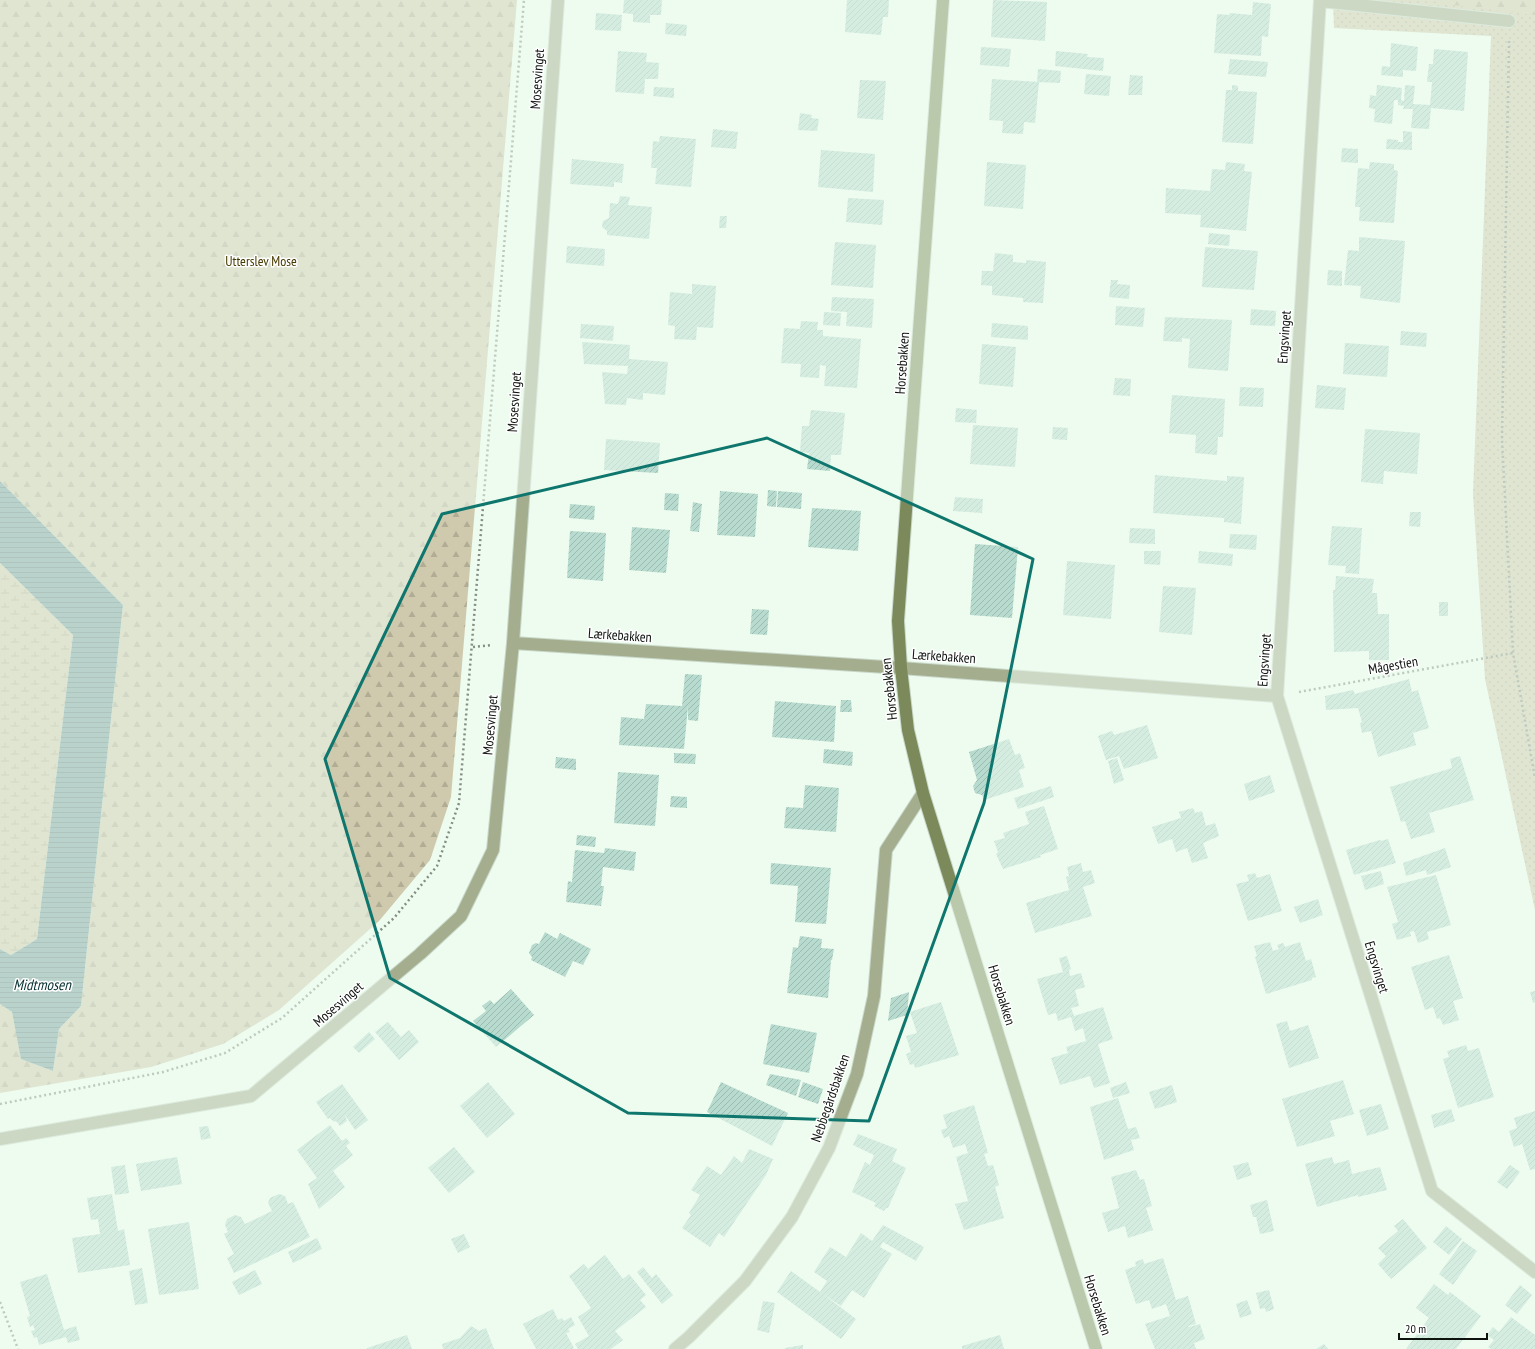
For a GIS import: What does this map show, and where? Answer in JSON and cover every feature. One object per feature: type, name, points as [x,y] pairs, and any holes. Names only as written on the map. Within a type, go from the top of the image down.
[{"type":"street","name":"Mosesvinget","points":[[0,1139],[251,1096],[420,954],[461,916],[493,850],[512,643],[558,0]]},
{"type":"street","name":"Horsebakken","points":[[943,0],[898,621],[901,668],[908,730],[923,793],[1096,1349]]},
{"type":"street","name":"Engsvinget","points":[[1509,21],[1320,0],[1276,696],[1432,1191],[1535,1272]]},
{"type":"street","name":"Lærkebakken","points":[[512,643],[901,668],[1276,696]]},
{"type":"street","name":"Nebbegårdsbakken","points":[[675,1349],[690,1338],[745,1281],[792,1217],[829,1148],[857,1074],[874,996],[886,850],[923,793]]},
{"type":"path","points":[[0,1104],[163,1072],[225,1053],[282,1018],[394,918],[437,866],[459,803],[524,0]]},
{"type":"path","points":[[1509,21],[1502,439],[1513,653],[1535,778]]},
{"type":"path","name":"Mågestien","points":[[1276,696],[1513,653]]},
{"type":"path","points":[[0,1302],[18,1349]]},
{"type":"highlighted area","points":[[767,438],[1033,559],[984,803],[869,1121],[628,1113],[390,978],[325,759],[442,514]]},
{"type":"green space","name":"Utterslev Mose","points":[[0,0],[517,0],[451,797],[430,860],[379,921],[279,1010],[223,1044],[151,1067],[0,1093],[0,1004],[12,1012],[22,1059],[53,1071],[59,1029],[81,1006],[123,605],[0,481]]},
{"type":"green space","points":[[1333,0],[1535,0],[1535,910],[1485,679],[1473,494],[1491,36],[1334,28]]},
{"type":"green space","points":[[1415,0],[1535,0],[1535,15]]},
{"type":"green space","points":[[0,563],[73,635],[37,939],[11,955],[0,949]]},
{"type":"water","name":"Midtmosen","points":[[0,481],[123,605],[81,1006],[59,1029],[53,1071],[21,1059],[12,1012],[0,1004],[0,949],[11,955],[37,939],[73,635],[0,563]]},
{"type":"building","points":[[624,0],[662,0],[661,15],[650,15],[650,23],[633,22],[633,14],[623,13]]},
{"type":"building","points":[[847,0],[889,0],[888,17],[883,17],[881,35],[845,32]]},
{"type":"building","points":[[993,0],[1047,2],[1045,41],[991,37]]},
{"type":"building","points":[[1253,2],[1271,4],[1268,37],[1262,36],[1261,56],[1214,53],[1217,14],[1229,15],[1230,13],[1252,15]]},
{"type":"building","points":[[596,13],[622,15],[621,31],[595,30]]},
{"type":"building","points":[[666,23],[687,25],[686,36],[665,34]]},
{"type":"building","points":[[1391,43],[1418,47],[1416,71],[1403,70],[1403,77],[1381,75],[1382,66],[1390,67]]},
{"type":"building","points":[[981,47],[1011,49],[1009,67],[980,65]]},
{"type":"building","points":[[1434,49],[1468,52],[1464,111],[1431,108],[1429,129],[1411,128],[1413,109],[1403,109],[1404,106],[1398,105],[1398,100],[1394,100],[1392,124],[1374,122],[1375,109],[1369,108],[1370,95],[1376,96],[1377,85],[1402,88],[1401,100],[1404,101],[1405,85],[1415,86],[1413,104],[1430,105],[1432,82],[1427,82],[1429,64],[1433,64]]},
{"type":"building","points":[[618,51],[647,53],[646,62],[659,63],[658,79],[645,79],[644,94],[615,92]]},
{"type":"building","points":[[1056,51],[1088,54],[1087,57],[1104,58],[1103,71],[1055,66]]},
{"type":"building","points":[[1230,59],[1268,62],[1266,77],[1228,74]]},
{"type":"building","points":[[1038,69],[1061,71],[1060,83],[1037,82]]},
{"type":"building","points":[[1086,74],[1111,76],[1109,96],[1084,94]]},
{"type":"building","points":[[1130,75],[1143,76],[1142,95],[1128,95]]},
{"type":"building","points":[[992,79],[1039,82],[1035,123],[1024,122],[1023,134],[1002,133],[1003,121],[989,120]]},
{"type":"building","points":[[860,80],[886,81],[883,120],[857,118]]},
{"type":"building","points":[[1232,85],[1238,86],[1238,91],[1257,92],[1253,144],[1222,142],[1226,90],[1232,90]]},
{"type":"building","points":[[654,87],[674,88],[674,98],[653,96]]},
{"type":"building","points":[[800,113],[812,115],[811,118],[819,119],[817,131],[798,130]]},
{"type":"building","points":[[713,129],[738,132],[736,149],[711,147]]},
{"type":"building","points":[[1403,131],[1412,132],[1412,150],[1386,149],[1387,139],[1403,142]]},
{"type":"building","points":[[660,136],[696,139],[691,187],[655,184],[657,168],[651,168],[653,141],[659,142]]},
{"type":"building","points":[[1342,148],[1358,149],[1358,163],[1341,162]]},
{"type":"building","points":[[821,150],[875,154],[873,192],[818,187]]},
{"type":"building","points":[[572,159],[624,164],[622,183],[614,182],[614,187],[570,184]]},
{"type":"building","points":[[987,162],[1026,165],[1023,209],[984,206]]},
{"type":"building","points":[[1226,162],[1245,164],[1244,171],[1252,172],[1246,231],[1200,227],[1201,215],[1165,213],[1166,188],[1210,191],[1212,169],[1225,170]]},
{"type":"building","points":[[1370,162],[1394,164],[1394,170],[1398,171],[1394,223],[1359,221],[1360,207],[1355,207],[1358,168],[1369,169]]},
{"type":"building","points":[[620,196],[630,197],[628,205],[652,207],[649,239],[607,235],[607,231],[602,227],[603,221],[609,218],[610,203],[618,204]]},
{"type":"building","points":[[848,198],[884,200],[882,225],[846,222]]},
{"type":"building","points":[[720,216],[727,216],[726,228],[719,228]]},
{"type":"building","points":[[1209,233],[1230,235],[1229,246],[1208,244]]},
{"type":"building","points":[[1359,237],[1405,241],[1400,303],[1360,298],[1361,286],[1344,285],[1348,250],[1359,251]]},
{"type":"building","points":[[835,242],[876,245],[873,288],[831,285]]},
{"type":"building","points":[[567,246],[605,249],[604,266],[566,263]]},
{"type":"building","points":[[1205,247],[1258,251],[1254,290],[1202,287]]},
{"type":"building","points":[[995,253],[1013,255],[1013,262],[1026,263],[1026,260],[1046,262],[1043,303],[1023,302],[1023,298],[992,295],[992,286],[981,285],[982,271],[993,271]]},
{"type":"building","points":[[1328,270],[1342,271],[1342,286],[1327,285]]},
{"type":"building","points":[[1111,280],[1118,280],[1117,284],[1130,285],[1129,299],[1109,297]]},
{"type":"building","points":[[692,284],[716,286],[713,328],[697,327],[696,340],[674,339],[675,326],[668,325],[670,292],[692,294]]},
{"type":"building","points":[[832,297],[874,299],[872,328],[846,326],[847,312],[831,311]]},
{"type":"building","points":[[1116,306],[1145,308],[1143,327],[1115,325]]},
{"type":"building","points":[[1251,309],[1276,311],[1275,326],[1250,325]]},
{"type":"building","points":[[824,312],[841,313],[840,326],[823,325]]},
{"type":"building","points":[[1165,317],[1232,320],[1228,371],[1188,368],[1190,339],[1182,338],[1182,342],[1163,341]]},
{"type":"building","points":[[801,321],[818,322],[817,330],[823,330],[823,336],[861,339],[857,388],[824,386],[826,366],[820,365],[819,378],[800,377],[801,364],[781,363],[784,328],[800,329]]},
{"type":"building","points":[[992,323],[1028,326],[1028,340],[991,337]]},
{"type":"building","points":[[581,324],[614,326],[613,341],[580,338]]},
{"type":"building","points":[[1401,331],[1427,333],[1426,347],[1400,345]]},
{"type":"building","points":[[582,342],[630,345],[629,359],[668,362],[665,395],[643,393],[643,400],[627,398],[626,405],[605,404],[602,372],[627,374],[628,366],[584,364]]},
{"type":"building","points":[[1345,343],[1389,346],[1387,377],[1343,374]]},
{"type":"building","points":[[982,344],[1016,347],[1013,387],[979,384]]},
{"type":"building","points":[[1115,378],[1131,379],[1130,396],[1113,395]]},
{"type":"building","points":[[1317,385],[1346,388],[1344,410],[1315,408]]},
{"type":"building","points":[[1240,387],[1264,388],[1263,407],[1239,406]]},
{"type":"building","points":[[1172,395],[1225,399],[1223,437],[1218,437],[1217,455],[1195,453],[1196,435],[1169,433]]},
{"type":"building","points":[[956,408],[977,410],[976,423],[955,422]]},
{"type":"building","points":[[811,410],[845,413],[841,455],[831,455],[830,471],[807,469],[809,453],[800,452],[802,426],[809,426]]},
{"type":"building","points":[[973,425],[1018,428],[1015,467],[970,464]]},
{"type":"building","points":[[1053,427],[1068,428],[1067,440],[1052,439]]},
{"type":"building","points":[[1365,429],[1420,433],[1417,474],[1384,471],[1383,484],[1361,482]]},
{"type":"building","points":[[606,439],[660,443],[658,473],[604,470]]},
{"type":"building","points":[[1155,475],[1227,481],[1227,476],[1244,477],[1241,524],[1224,522],[1224,518],[1153,513]]},
{"type":"building","points":[[768,490],[777,491],[776,507],[767,506]]},
{"type":"building","points":[[720,491],[758,494],[755,537],[717,535]]},
{"type":"building","points":[[778,491],[802,493],[801,509],[777,507]]},
{"type":"building","points":[[665,493],[679,494],[678,511],[664,510]]},
{"type":"building","points":[[955,497],[983,499],[982,513],[953,511]]},
{"type":"building","points":[[693,502],[702,504],[699,532],[690,531]]},
{"type":"building","points":[[570,504],[595,506],[594,520],[569,518]]},
{"type":"building","points":[[812,508],[861,511],[858,551],[808,547]]},
{"type":"building","points":[[1410,512],[1421,512],[1420,527],[1409,526]]},
{"type":"building","points":[[1332,526],[1362,528],[1359,574],[1345,573],[1346,566],[1328,565]]},
{"type":"building","points":[[632,527],[670,530],[666,573],[629,570]]},
{"type":"building","points":[[1130,528],[1155,529],[1155,544],[1129,543]]},
{"type":"building","points":[[570,531],[606,533],[603,581],[567,578]]},
{"type":"building","points":[[1230,534],[1257,535],[1256,550],[1229,548]]},
{"type":"building","points":[[975,544],[1018,547],[1012,618],[970,615]]},
{"type":"building","points":[[1144,551],[1161,551],[1160,565],[1144,564]]},
{"type":"building","points":[[1199,551],[1233,554],[1232,566],[1198,563]]},
{"type":"building","points":[[1067,561],[1115,565],[1111,619],[1063,615]]},
{"type":"building","points":[[1336,576],[1374,579],[1372,593],[1377,593],[1378,614],[1389,614],[1389,660],[1369,660],[1369,651],[1334,652],[1333,590],[1335,590]]},
{"type":"building","points":[[1163,586],[1196,588],[1192,635],[1159,632]]},
{"type":"building","points":[[1439,602],[1448,602],[1448,616],[1439,616]]},
{"type":"building","points":[[752,609],[769,610],[767,635],[750,634]]},
{"type":"building","points":[[685,674],[702,675],[698,721],[688,720],[688,706],[684,749],[619,745],[621,717],[644,719],[646,704],[682,706]]},
{"type":"building","points":[[1409,679],[1412,692],[1418,690],[1429,728],[1413,733],[1416,745],[1378,757],[1371,731],[1362,733],[1360,723],[1362,722],[1358,708],[1326,710],[1325,696],[1353,690],[1355,694]]},
{"type":"building","points":[[841,700],[851,700],[852,712],[840,712]]},
{"type":"building","points":[[775,701],[836,706],[834,742],[772,737]]},
{"type":"building","points":[[1147,725],[1158,758],[1124,769],[1119,756],[1106,760],[1098,736],[1112,731],[1114,735]]},
{"type":"building","points":[[1009,739],[1015,755],[1020,753],[1025,768],[1019,770],[1024,787],[984,800],[982,795],[975,793],[973,786],[977,780],[969,752]]},
{"type":"building","points":[[824,749],[853,752],[852,766],[823,763]]},
{"type":"building","points":[[674,753],[696,754],[695,764],[674,763]]},
{"type":"building","points":[[1460,756],[1474,800],[1429,813],[1435,832],[1411,839],[1405,821],[1401,822],[1390,787],[1452,768],[1450,759]]},
{"type":"building","points":[[556,757],[576,759],[576,770],[555,768]]},
{"type":"building","points":[[1117,758],[1124,780],[1114,784],[1108,761]]},
{"type":"building","points":[[618,772],[659,775],[655,826],[614,823]]},
{"type":"building","points":[[1270,775],[1275,792],[1249,801],[1244,784]]},
{"type":"building","points":[[805,785],[839,788],[836,832],[784,828],[786,807],[803,808]]},
{"type":"building","points":[[1051,786],[1054,797],[1018,809],[1014,798]]},
{"type":"building","points":[[671,796],[687,797],[687,808],[670,807]]},
{"type":"building","points":[[1044,806],[1058,849],[1040,855],[1041,857],[1003,869],[996,854],[998,852],[994,841],[1005,838],[1003,833],[1029,824],[1025,812]]},
{"type":"building","points":[[1193,808],[1195,813],[1202,811],[1206,826],[1215,823],[1219,836],[1203,843],[1208,858],[1192,863],[1187,848],[1176,852],[1172,839],[1158,844],[1152,827],[1181,818],[1179,812]]},
{"type":"building","points":[[577,835],[596,837],[595,847],[576,845]]},
{"type":"building","points":[[1388,839],[1396,863],[1354,875],[1346,850]]},
{"type":"building","points":[[605,848],[636,852],[634,871],[603,867],[601,886],[604,886],[601,906],[566,902],[568,881],[572,882],[575,850],[604,853]]},
{"type":"building","points":[[1445,848],[1451,867],[1427,875],[1426,870],[1406,876],[1403,863]]},
{"type":"building","points":[[771,863],[831,868],[826,924],[795,922],[798,886],[770,884]]},
{"type":"building","points":[[1081,863],[1083,872],[1091,870],[1095,883],[1083,887],[1092,916],[1035,933],[1026,903],[1069,890],[1066,877],[1069,876],[1067,867]]},
{"type":"building","points":[[1381,871],[1384,884],[1365,890],[1361,876]]},
{"type":"building","points":[[1255,873],[1257,878],[1270,874],[1282,911],[1248,921],[1236,884],[1249,881],[1247,875]]},
{"type":"building","points":[[1436,875],[1451,925],[1427,932],[1429,939],[1418,943],[1414,931],[1410,932],[1411,936],[1397,940],[1392,924],[1398,922],[1387,887]]},
{"type":"building","points":[[1318,899],[1323,915],[1300,923],[1294,907]]},
{"type":"building","points":[[545,932],[557,939],[560,933],[591,949],[583,965],[573,961],[565,977],[531,960],[532,957],[529,953],[532,945],[536,943],[539,944]]},
{"type":"building","points":[[800,936],[822,939],[821,948],[834,949],[831,960],[828,998],[787,993],[793,947],[798,948]]},
{"type":"building","points":[[1270,942],[1273,951],[1279,949],[1277,945],[1283,943],[1285,947],[1300,942],[1306,961],[1311,959],[1316,977],[1312,978],[1312,980],[1266,994],[1255,957],[1257,956],[1254,946]]},
{"type":"building","points":[[1449,955],[1463,998],[1453,1001],[1459,1020],[1443,1025],[1440,1018],[1437,1019],[1433,1007],[1425,1010],[1411,967]]},
{"type":"building","points":[[1067,956],[1071,969],[1069,970],[1070,976],[1081,973],[1085,987],[1075,990],[1079,1006],[1071,1008],[1074,1016],[1103,1007],[1113,1039],[1098,1044],[1110,1083],[1094,1088],[1090,1076],[1060,1085],[1051,1058],[1068,1053],[1066,1047],[1086,1041],[1083,1028],[1075,1031],[1071,1017],[1058,1021],[1056,1013],[1048,1015],[1037,979],[1063,972],[1059,958]]},
{"type":"building","points":[[511,989],[534,1015],[496,1047],[473,1021],[486,1011],[482,1006],[490,1000],[494,1004]]},
{"type":"building","points":[[1535,991],[1535,1002],[1533,1003],[1530,992]]},
{"type":"building","points":[[909,992],[907,1015],[888,1021],[891,998]]},
{"type":"building","points":[[941,1002],[959,1055],[915,1068],[914,1064],[910,1065],[906,1054],[911,1052],[906,1036],[917,1033],[910,1012]]},
{"type":"building","points":[[1287,1021],[1290,1031],[1308,1025],[1319,1058],[1289,1068],[1276,1024]]},
{"type":"building","points":[[388,1022],[401,1037],[409,1030],[419,1042],[399,1060],[375,1032]]},
{"type":"building","points":[[771,1024],[817,1033],[809,1073],[763,1064]]},
{"type":"building","points":[[369,1032],[375,1039],[359,1053],[353,1047]]},
{"type":"building","points":[[1466,1045],[1468,1051],[1479,1048],[1494,1097],[1458,1108],[1443,1059],[1449,1057],[1447,1051]]},
{"type":"building","points":[[770,1074],[801,1080],[796,1096],[766,1085]]},
{"type":"building","points":[[1343,1080],[1354,1114],[1330,1121],[1335,1136],[1297,1147],[1282,1099]]},
{"type":"building","points":[[488,1082],[515,1114],[487,1138],[460,1106]]},
{"type":"building","points":[[721,1082],[788,1113],[772,1146],[707,1112]]},
{"type":"building","points":[[803,1082],[823,1089],[818,1104],[798,1097]]},
{"type":"building","points":[[1126,1082],[1130,1093],[1113,1098],[1110,1088]]},
{"type":"building","points":[[342,1084],[368,1120],[355,1130],[345,1115],[347,1121],[340,1126],[336,1121],[334,1122],[330,1118],[328,1119],[316,1102]]},
{"type":"building","points":[[1172,1085],[1177,1102],[1155,1109],[1149,1092]]},
{"type":"building","points":[[1118,1098],[1128,1129],[1136,1127],[1140,1138],[1131,1140],[1134,1150],[1104,1160],[1090,1107]]},
{"type":"building","points":[[1381,1104],[1389,1129],[1367,1136],[1359,1110]]},
{"type":"building","points":[[974,1105],[988,1153],[984,1154],[988,1166],[993,1165],[999,1185],[995,1187],[1004,1218],[964,1230],[955,1204],[968,1201],[956,1157],[968,1153],[965,1144],[953,1148],[949,1136],[944,1138],[941,1130],[947,1128],[943,1115]]},
{"type":"building","points":[[1451,1109],[1455,1121],[1434,1128],[1431,1115]]},
{"type":"building","points":[[1535,1111],[1535,1169],[1530,1170],[1522,1144],[1514,1147],[1509,1131],[1517,1128],[1514,1118]]},
{"type":"building","points":[[330,1125],[342,1141],[346,1138],[350,1143],[346,1146],[353,1155],[333,1171],[345,1187],[319,1209],[308,1184],[317,1178],[297,1150]]},
{"type":"building","points":[[208,1126],[211,1138],[201,1140],[199,1127]]},
{"type":"building","points":[[858,1134],[897,1149],[892,1161],[906,1168],[888,1208],[884,1211],[874,1206],[876,1203],[852,1192],[865,1162],[870,1165],[874,1155],[853,1145]]},
{"type":"building","points":[[454,1147],[475,1172],[449,1193],[428,1168]]},
{"type":"building","points":[[749,1149],[773,1159],[766,1175],[724,1237],[719,1233],[710,1247],[682,1228],[691,1215],[689,1213],[700,1195],[691,1190],[707,1166],[721,1175],[734,1156],[742,1163]]},
{"type":"building","points":[[177,1157],[182,1184],[141,1191],[136,1164]]},
{"type":"building","points":[[1332,1157],[1334,1164],[1349,1160],[1352,1174],[1380,1167],[1387,1190],[1358,1197],[1358,1195],[1317,1207],[1305,1164]]},
{"type":"building","points":[[1248,1162],[1252,1175],[1237,1180],[1233,1166]]},
{"type":"building","points":[[125,1165],[129,1193],[115,1195],[111,1167]]},
{"type":"building","points":[[1510,1165],[1520,1172],[1507,1189],[1497,1182]]},
{"type":"building","points":[[1136,1170],[1140,1180],[1144,1179],[1152,1206],[1146,1208],[1153,1230],[1128,1238],[1125,1226],[1108,1232],[1102,1213],[1119,1208],[1111,1177]]},
{"type":"building","points":[[112,1194],[118,1231],[124,1229],[130,1265],[78,1273],[72,1238],[100,1234],[98,1219],[91,1220],[87,1198]]},
{"type":"building","points":[[279,1194],[285,1196],[288,1204],[293,1202],[310,1237],[234,1273],[227,1258],[234,1254],[224,1234],[228,1232],[225,1225],[227,1219],[235,1215],[241,1217],[245,1224],[272,1211],[268,1203],[270,1198]]},
{"type":"building","points":[[1267,1200],[1274,1231],[1260,1234],[1256,1217],[1253,1217],[1250,1205]]},
{"type":"building","points":[[1403,1219],[1427,1248],[1391,1279],[1378,1264],[1386,1256],[1378,1248],[1398,1231],[1394,1226]]},
{"type":"building","points":[[189,1222],[199,1289],[159,1295],[148,1229]]},
{"type":"building","points":[[883,1225],[924,1247],[916,1261],[883,1242],[880,1247],[892,1254],[864,1298],[852,1290],[841,1306],[823,1294],[856,1319],[841,1339],[777,1292],[791,1271],[820,1292],[827,1281],[814,1272],[830,1247],[846,1257],[861,1233],[872,1241]]},
{"type":"building","points":[[1446,1226],[1462,1239],[1449,1255],[1433,1242]]},
{"type":"building","points":[[464,1234],[470,1247],[458,1253],[451,1239]]},
{"type":"building","points":[[317,1238],[322,1249],[293,1263],[288,1252]]},
{"type":"building","points":[[1463,1241],[1477,1251],[1453,1285],[1439,1274]]},
{"type":"building","points":[[605,1255],[623,1279],[629,1274],[646,1295],[640,1300],[646,1307],[615,1331],[623,1340],[611,1349],[578,1349],[575,1344],[589,1336],[578,1317],[591,1308],[569,1276],[584,1264],[588,1269]]},
{"type":"building","points":[[1163,1258],[1176,1300],[1188,1296],[1196,1324],[1188,1326],[1200,1324],[1205,1339],[1194,1343],[1196,1349],[1155,1349],[1145,1324],[1170,1316],[1166,1304],[1152,1309],[1149,1300],[1136,1304],[1125,1270],[1136,1266],[1135,1262],[1143,1259],[1144,1264]]},
{"type":"building","points":[[643,1267],[652,1278],[656,1274],[673,1295],[662,1304],[637,1272]]},
{"type":"building","points":[[142,1268],[148,1303],[135,1305],[129,1271]]},
{"type":"building","points":[[255,1270],[262,1284],[239,1295],[232,1282]]},
{"type":"building","points":[[47,1274],[64,1330],[76,1326],[80,1340],[68,1343],[66,1337],[39,1345],[37,1337],[34,1338],[31,1331],[35,1330],[33,1325],[30,1327],[27,1317],[30,1316],[20,1282]]},
{"type":"building","points":[[1434,1284],[1448,1295],[1450,1292],[1481,1316],[1456,1349],[1406,1349],[1429,1318],[1416,1308]]},
{"type":"building","points":[[1520,1285],[1532,1295],[1517,1314],[1505,1305]]},
{"type":"building","points":[[1269,1290],[1274,1309],[1266,1312],[1265,1308],[1260,1309],[1256,1293]]},
{"type":"building","points":[[1247,1300],[1252,1314],[1240,1318],[1236,1304]]},
{"type":"building","points":[[763,1301],[775,1303],[769,1333],[757,1330]]},
{"type":"building","points":[[553,1309],[558,1320],[562,1318],[564,1321],[571,1317],[575,1325],[568,1329],[570,1332],[566,1333],[574,1348],[536,1349],[523,1324]]},
{"type":"building","points":[[1511,1317],[1535,1335],[1535,1349],[1491,1349],[1488,1347],[1494,1340],[1487,1335],[1493,1327],[1499,1332]]},
{"type":"building","points":[[471,1326],[479,1331],[486,1328],[494,1349],[443,1349],[442,1344],[460,1338]]},
{"type":"building","points":[[407,1335],[412,1349],[366,1349],[370,1347]]},
{"type":"building","points":[[1000,1335],[1004,1349],[962,1349],[962,1346]]},
{"type":"building","points":[[1324,1344],[1328,1349],[1316,1349]]},
{"type":"building","points":[[803,1345],[803,1349],[785,1349],[785,1348]]}]
